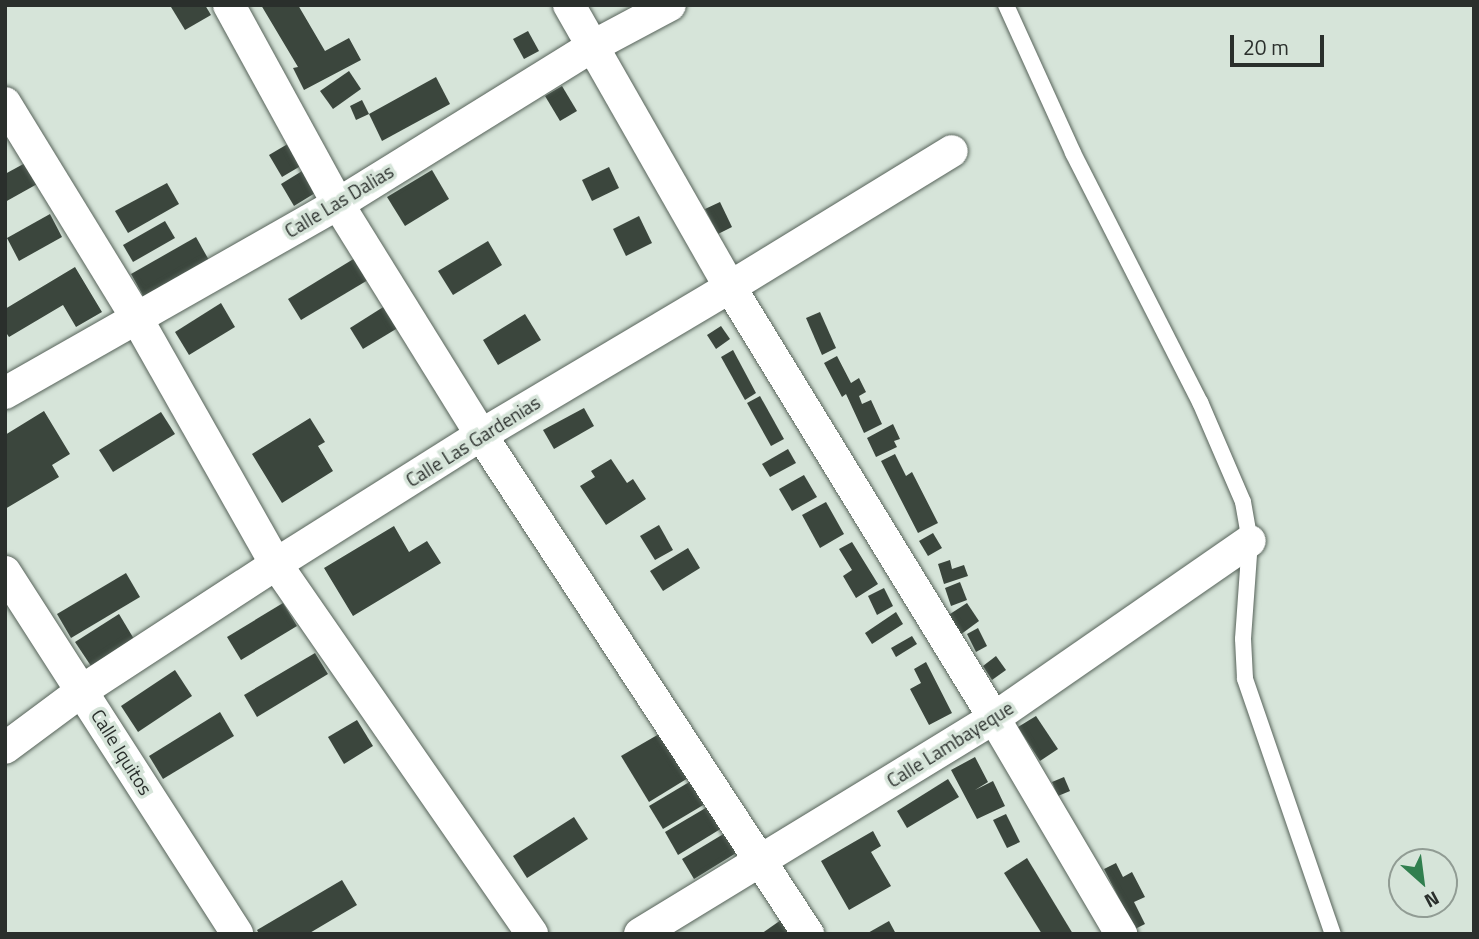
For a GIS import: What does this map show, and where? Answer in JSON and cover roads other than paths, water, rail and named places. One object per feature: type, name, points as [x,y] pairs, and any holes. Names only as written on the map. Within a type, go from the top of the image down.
[{"type":"street","points":[[229,5],[338,204],[481,435],[808,934]]},
{"type":"street","points":[[569,5],[730,287],[994,718],[1121,934]]},
{"type":"street","name":"Calle Las Dalias","points":[[5,393],[338,204],[593,46],[670,5]]},
{"type":"street","points":[[5,103],[135,317],[276,564],[532,934]]},
{"type":"street","name":"Calle Las Gardenias","points":[[5,748],[83,690],[276,564],[481,435],[952,151]]},
{"type":"street","name":"Calle Lambayeque","points":[[640,934],[994,718],[1250,541]]},
{"type":"street","name":"Calle Iquitos","points":[[5,572],[237,934]]},
{"type":"lane","points":[[1006,5],[1073,153],[1206,414],[1243,502],[1250,541],[1242,639],[1245,679],[1333,934]]}]
